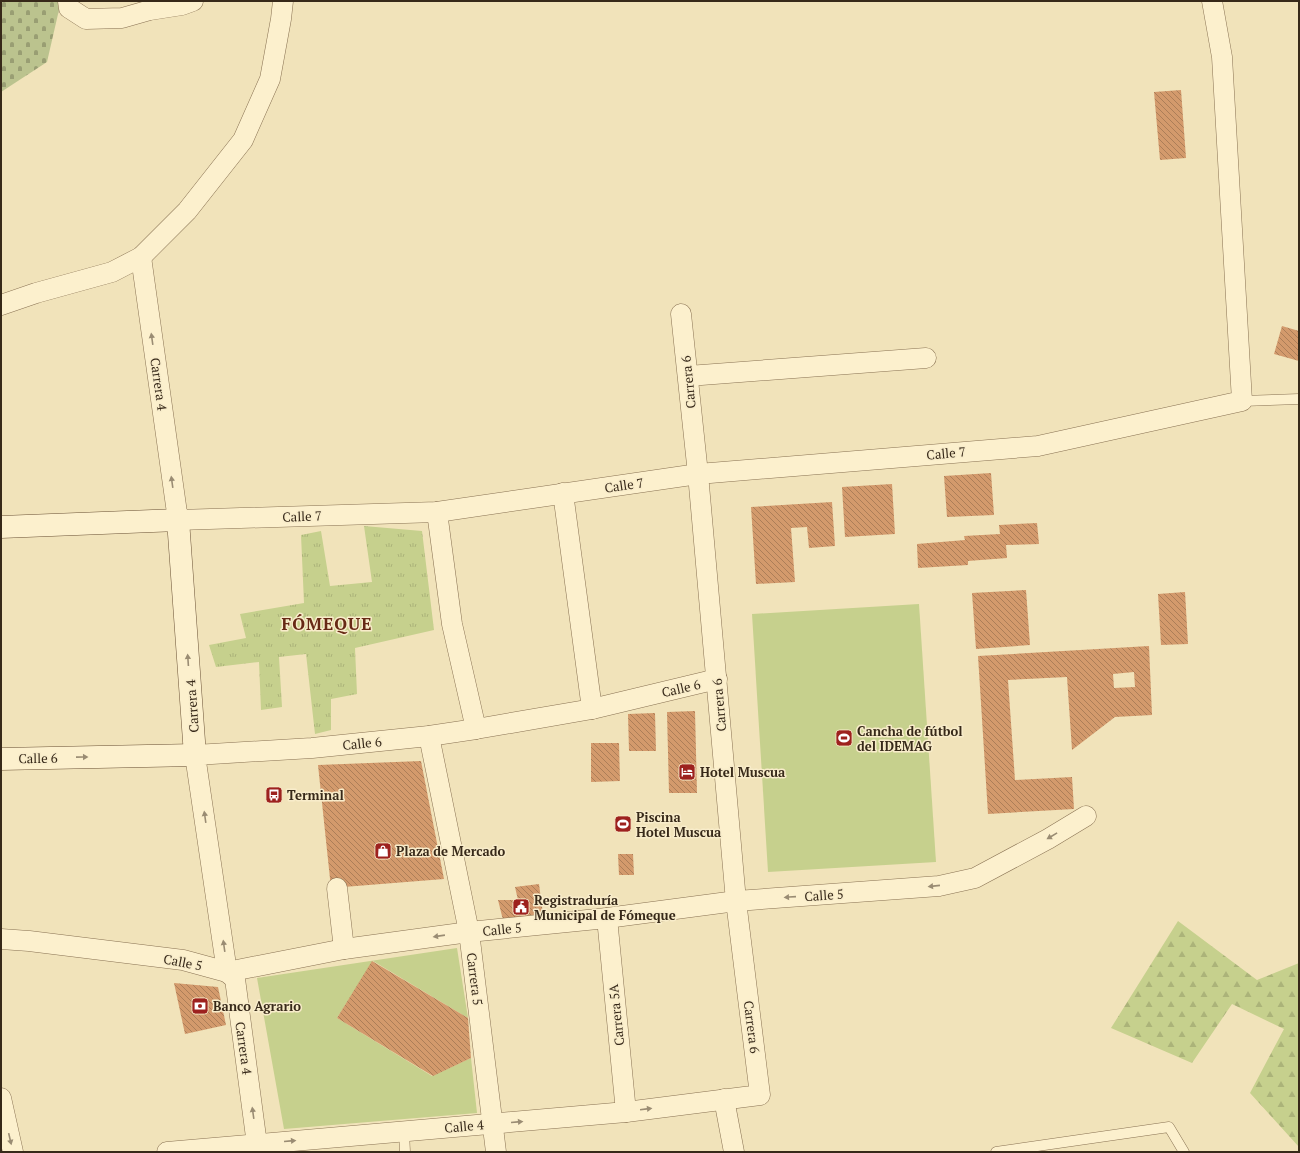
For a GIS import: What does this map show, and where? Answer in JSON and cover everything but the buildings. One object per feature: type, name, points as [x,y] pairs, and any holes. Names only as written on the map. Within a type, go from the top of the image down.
[{"type":"street","points":[[68,1],[69,8],[86,19],[122,18],[150,10],[182,5],[193,1]]},
{"type":"street","points":[[1212,1],[1222,57],[1242,401]]},
{"type":"street","points":[[1,305],[36,293],[112,272],[141,257],[187,211],[243,140],[270,79],[281,7]]},
{"type":"street","name":"Carrera 4","points":[[141,257],[178,520],[195,754],[228,972],[235,979],[258,1148]]},
{"type":"street","name":"Carrera 6","points":[[681,314],[698,474],[736,901],[760,1095]]},
{"type":"street","points":[[688,376],[926,358]]},
{"type":"street","name":"Calle 7","points":[[1,528],[178,520],[437,512],[698,474],[1038,446],[1242,401]]},
{"type":"street","points":[[563,493],[592,709]]},
{"type":"street","points":[[437,512],[452,624],[476,729]]},
{"type":"street","name":"Calle 6","points":[[1,759],[195,754],[312,748],[429,736],[592,709],[717,679]]},
{"type":"street","name":"Carrera 5","points":[[429,736],[469,932],[494,1124],[496,1152]]},
{"type":"street","name":"Calle 5","points":[[1,939],[183,960],[228,972],[344,949],[469,932],[607,918],[736,901],[939,886],[974,878],[1086,816]]},
{"type":"street","points":[[336,888],[344,949]]},
{"type":"street","name":"Carrera 5A","points":[[607,918],[626,1112]]},
{"type":"street","name":"Calle 4","points":[[167,1152],[258,1148],[404,1132],[626,1112],[760,1095]]},
{"type":"street","points":[[1,1098],[13,1152]]},
{"type":"street","points":[[724,1099],[734,1152]]},
{"type":"lane","points":[[1242,401],[1299,399]]},
{"type":"lane","points":[[996,1152],[1169,1127],[1184,1152]]},
{"type":"lane","points":[[404,1132],[405,1152]]},
{"type":"green space","points":[[1,1],[61,1],[47,62],[1,92]]},
{"type":"green space","points":[[364,526],[422,531],[434,630],[355,648],[357,694],[331,699],[331,730],[315,734],[306,654],[279,657],[282,707],[261,710],[259,662],[216,667],[209,645],[246,638],[240,614],[304,603],[301,535],[321,531],[330,586],[372,582]]},
{"type":"green space","name":"Cancha de fútbol del IDEMAG","points":[[919,604],[936,862],[768,872],[752,614]]},
{"type":"green space","points":[[1178,921],[1257,980],[1299,963],[1299,1147],[1250,1093],[1284,1029],[1232,1004],[1192,1063],[1111,1028]]},
{"type":"green space","points":[[457,948],[468,1018],[373,961],[337,1018],[432,1076],[471,1058],[477,1113],[284,1129],[257,978]]},
{"type":"place","name":"Cancha de fútbol del IDEMAG","points":[[844,738]]},
{"type":"place","name":"Hotel Muscua","points":[[687,772]]},
{"type":"place","name":"Terminal","points":[[274,795]]},
{"type":"place","name":"Piscina Hotel Muscua","points":[[623,824]]},
{"type":"place","name":"Plaza de Mercado","points":[[383,851]]},
{"type":"place","name":"Registraduría Municipal de Fómeque","points":[[521,907]]},
{"type":"place","name":"Banco Agrario","points":[[200,1006]]},
{"type":"district","name":"FÓMEQUE","points":[[327,623]]}]
